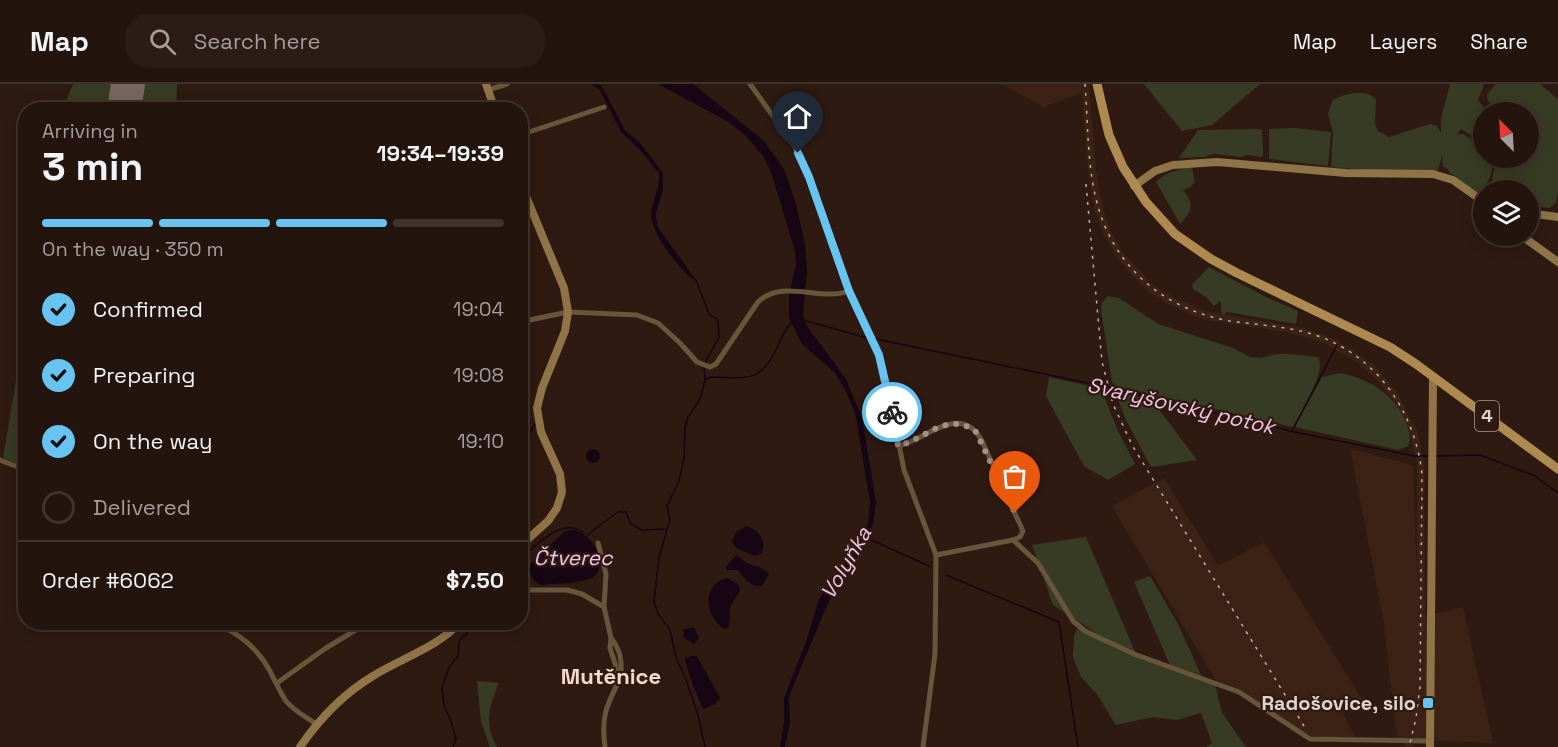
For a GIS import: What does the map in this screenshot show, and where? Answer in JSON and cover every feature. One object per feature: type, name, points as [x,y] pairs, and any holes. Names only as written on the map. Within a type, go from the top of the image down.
[{"type":"main road","name":"4","points":[[1097,84],[1109,135],[1123,167],[1134,186],[1174,234],[1237,273],[1378,341],[1433,376],[1558,469]]},
{"type":"street","points":[[492,102],[487,87],[507,84]]},
{"type":"street","points":[[750,84],[793,144],[801,159],[849,291],[874,342],[887,383],[898,446],[909,485],[936,555],[935,654],[923,747]]},
{"type":"street","points":[[528,132],[604,106]]},
{"type":"street","points":[[1134,186],[1155,171],[1173,165],[1217,162],[1346,173],[1433,174],[1454,180],[1473,194]]},
{"type":"street","points":[[528,201],[564,288],[568,312],[565,331],[542,388],[537,408],[541,432],[560,474],[562,492],[557,508],[548,521],[528,539]]},
{"type":"street","points":[[1539,214],[1558,217]]},
{"type":"street","points":[[1536,246],[1558,262]]},
{"type":"street","points":[[528,320],[568,312],[637,315],[658,323],[697,362],[710,367],[716,364],[760,300],[785,290],[834,295],[849,291]]},
{"type":"street","points":[[1013,540],[1038,563],[1073,621],[1085,631],[1134,654],[1239,692],[1310,739],[1430,744],[1433,376]]},
{"type":"street","points":[[898,446],[908,444],[950,423],[967,425],[976,432],[1023,531],[1020,537],[1013,540],[936,555]]},
{"type":"street","points":[[0,460],[18,467]]},
{"type":"street","points":[[598,543],[606,574],[604,607],[611,638],[609,648],[620,679],[608,703],[602,725],[604,747]]},
{"type":"street","points":[[528,590],[567,590],[582,594],[604,607]]},
{"type":"street","points":[[232,630],[254,647],[286,700],[294,709],[316,724]]},
{"type":"street","points":[[277,683],[356,630]]},
{"type":"street","points":[[300,747],[316,724],[358,686],[438,640],[450,630]]},
{"type":"shaded area","points":[[1002,84],[1089,84],[1096,170],[1103,210],[1111,232],[1123,252],[1151,283],[1172,297],[1205,311],[1302,328],[1335,339],[1373,364],[1397,392],[1417,431],[1424,462],[1425,616],[1463,607],[1493,743],[1416,740],[1413,747],[1404,747],[1407,740],[1397,739],[1383,617],[1350,449],[1413,465],[1417,579],[1417,463],[1410,433],[1391,397],[1358,363],[1323,342],[1285,332],[1202,319],[1168,304],[1146,289],[1117,257],[1104,235],[1095,212],[1088,171],[1082,93],[1043,107]]},
{"type":"shaded area","points":[[1164,478],[1218,566],[1264,542],[1362,699],[1369,700],[1343,714],[1355,737],[1312,737],[1215,679],[1112,506]]},
{"type":"green space","points":[[73,84],[177,84],[176,102],[66,102]]},
{"type":"green space","points":[[1144,84],[1260,84],[1212,125],[1182,131]]},
{"type":"green space","points":[[1450,84],[1484,84],[1478,100],[1480,102],[1473,102],[1473,137],[1461,129],[1457,134],[1463,134],[1473,140],[1473,168],[1492,168],[1489,180],[1473,180],[1473,190],[1443,166],[1442,156],[1438,170],[1434,171],[1375,171],[1331,167],[1333,132],[1328,114],[1332,101],[1342,96],[1360,93],[1376,99],[1375,124],[1378,131],[1389,137],[1430,124],[1437,126],[1441,133],[1441,118]]},
{"type":"green space","points":[[1496,84],[1540,84],[1558,99],[1558,193],[1556,203],[1550,208],[1539,207],[1539,180],[1492,180],[1495,168],[1539,168],[1539,102],[1489,102],[1487,94]]},
{"type":"green space","points":[[1294,128],[1331,132],[1328,166],[1269,159],[1269,129]]},
{"type":"green space","points":[[1198,130],[1262,130],[1262,157],[1213,154],[1205,157],[1179,158]]},
{"type":"green space","points":[[1192,168],[1195,182],[1183,190],[1189,199],[1190,207],[1180,224],[1156,182],[1166,174]]},
{"type":"green space","points":[[1209,267],[1298,311],[1296,324],[1227,312],[1223,315],[1221,301],[1214,306],[1206,297],[1193,289],[1192,285]]},
{"type":"green space","points":[[1108,296],[1119,298],[1158,324],[1233,348],[1250,357],[1261,358],[1289,354],[1318,357],[1320,364],[1316,382],[1293,427],[1116,386],[1112,382],[1101,310],[1102,303]]},
{"type":"green space","points":[[18,369],[18,464],[3,458]]},
{"type":"green space","points":[[1340,373],[1361,379],[1388,396],[1406,423],[1410,437],[1408,446],[1398,450],[1295,427],[1322,377]]},
{"type":"green space","points":[[1049,377],[1085,385],[1103,393],[1117,429],[1135,464],[1108,480],[1084,466],[1046,396]]},
{"type":"green space","points":[[1115,392],[1137,395],[1147,403],[1151,399],[1197,460],[1151,467],[1126,420]]},
{"type":"green space","points":[[1086,537],[1136,654],[1107,640],[1053,605],[1032,545]]},
{"type":"green space","points":[[1150,576],[1178,624],[1201,675],[1170,665],[1134,582]]},
{"type":"green space","points":[[1078,627],[1118,648],[1215,684],[1222,713],[1246,747],[1206,747],[1212,743],[1201,713],[1177,720],[1153,717],[1116,725],[1096,693],[1081,677],[1073,657],[1074,636]]},
{"type":"green space","points":[[477,681],[499,683],[489,715],[490,731],[497,747],[490,747],[481,722]]},
{"type":"water","points":[[591,84],[601,85],[625,130],[640,143],[663,173],[663,190],[656,213],[657,226],[693,276],[692,279],[666,249],[652,222],[651,215],[659,173],[621,132],[600,90]]},
{"type":"water","name":"Volyňka","points":[[658,84],[693,84],[764,141],[784,169],[796,204],[805,244],[807,270],[803,315],[807,326],[846,379],[861,416],[864,430],[876,502],[873,524],[868,539],[828,603],[794,684],[789,698],[790,723],[785,747],[780,747],[784,723],[784,698],[806,642],[819,599],[863,537],[868,523],[870,502],[856,417],[848,395],[835,373],[802,344],[789,318],[789,295],[796,264],[795,251],[771,172],[763,156],[746,136],[727,121]]},
{"type":"water","points":[[590,449],[596,449],[600,456],[596,463],[590,463],[586,459],[586,453]]},
{"type":"water","points":[[746,526],[755,530],[760,536],[763,544],[762,553],[755,556],[736,548],[732,541],[736,532]]},
{"type":"water","name":"Čtverec","points":[[575,530],[587,537],[597,550],[600,565],[598,572],[593,577],[575,582],[542,585],[535,581],[530,572],[532,562],[565,531]]},
{"type":"water","points":[[736,555],[746,563],[769,574],[762,586],[751,584],[738,570],[726,570]]},
{"type":"water","points":[[728,578],[739,585],[740,591],[730,607],[729,626],[725,629],[713,617],[708,601],[713,586]]},
{"type":"water","points":[[694,627],[699,638],[694,644],[684,638],[683,630]]},
{"type":"water","points":[[697,656],[720,698],[715,704],[704,709],[696,693],[685,658]]},
{"type":"waterway","points":[[692,276],[696,280],[709,314],[718,320],[719,337],[705,363]]},
{"type":"waterway","name":"Svaryšovský potok","points":[[806,321],[868,338]]},
{"type":"waterway","points":[[705,380],[711,377],[743,378],[758,373],[770,360],[791,323]]},
{"type":"waterway","name":"Svaryšovský potok","points":[[876,339],[1107,387],[1299,433],[1414,456],[1429,456]]},
{"type":"waterway","points":[[1293,429],[1337,345]]},
{"type":"waterway","points":[[587,535],[618,512],[626,512],[631,524],[642,530],[667,529],[670,520],[667,506],[679,481],[684,459],[685,428],[688,417],[700,399],[705,380],[704,368]]},
{"type":"waterway","points":[[528,435],[535,424]]},
{"type":"waterway","name":"Svaryšovský potok","points":[[1436,456],[1480,455],[1535,476],[1558,493]]},
{"type":"waterway","points":[[528,552],[549,535],[566,528],[575,528],[583,532]]},
{"type":"waterway","points":[[667,529],[659,558],[654,601],[658,614],[670,630],[676,658],[698,715],[705,747]]},
{"type":"waterway","name":"Volyňka","points":[[867,538],[929,566]]},
{"type":"waterway","points":[[946,575],[1059,622],[1078,747]]},
{"type":"waterway","points":[[453,747],[456,739],[444,705],[442,688],[449,667],[458,656],[459,641],[471,630]]},
{"type":"runway","points":[[125,102],[128,84]]},
{"type":"railway","points":[[1085,84],[1090,161],[1096,199],[1109,235],[1119,252],[1144,281],[1175,302],[1211,317],[1304,332],[1337,344],[1374,371],[1389,388],[1401,408],[1411,429],[1422,474],[1420,687],[1409,747]]},
{"type":"railway","points":[[1086,184],[1102,362],[1113,404],[1132,445],[1304,726]]},
{"type":"way so far","points":[[892,412],[898,446],[908,444],[950,423],[967,425],[976,432],[1015,513]]},
{"type":"place","name":"Radošovice, silo","points":[[1428,703]]},
{"type":"district","name":"Mutěnice","points":[[611,676]]},
{"type":"route","points":[[798,153],[809,177],[849,291],[879,355],[892,412]]}]
